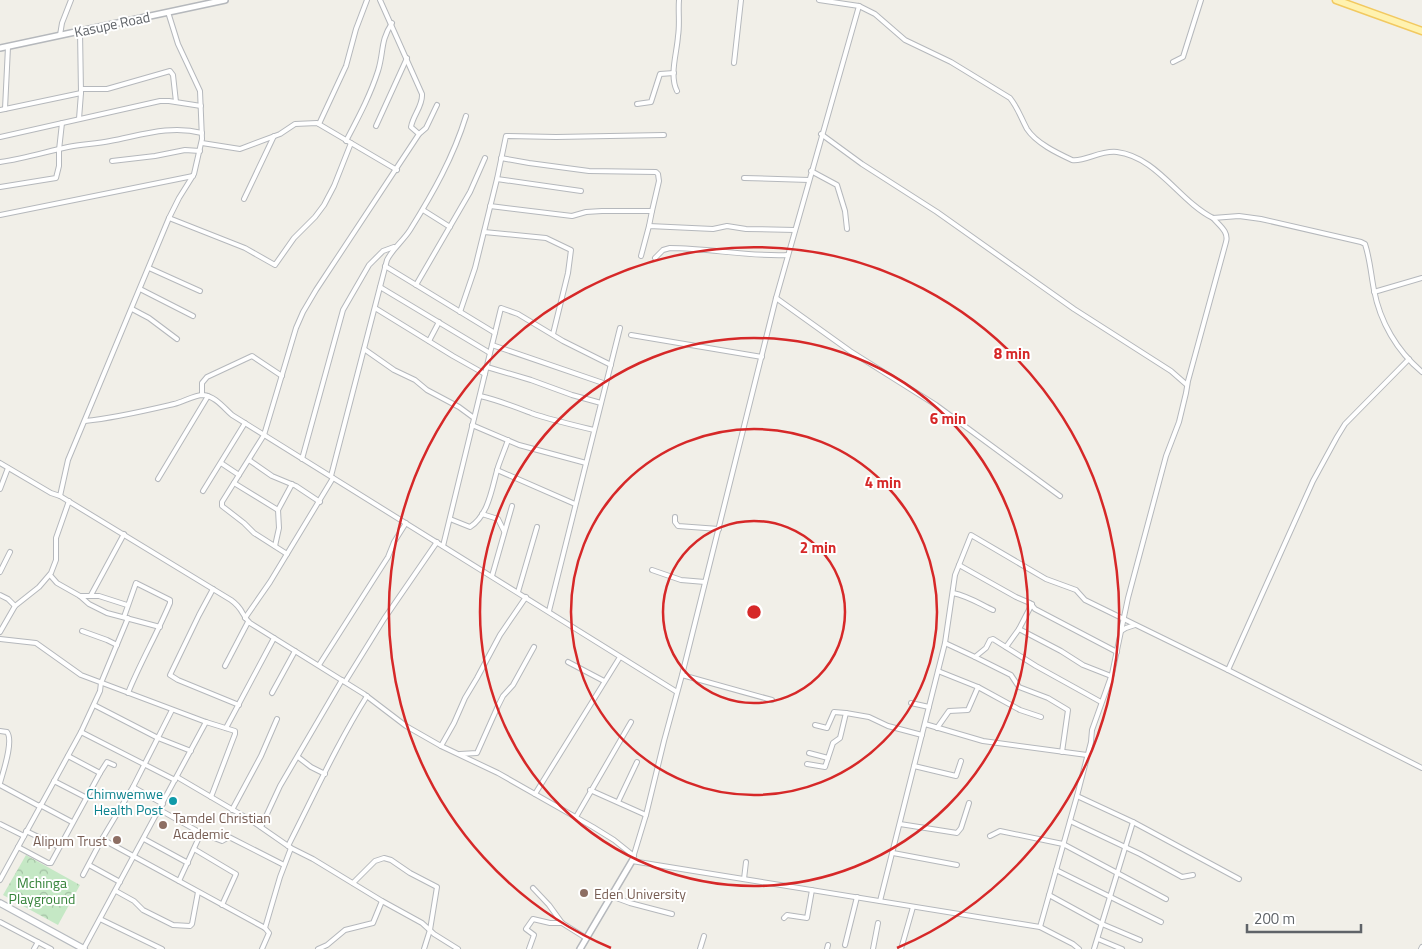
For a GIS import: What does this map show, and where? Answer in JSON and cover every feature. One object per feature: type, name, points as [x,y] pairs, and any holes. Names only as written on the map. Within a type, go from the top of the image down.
[{"type":"main road","points":[[1336,0],[1422,31]]},
{"type":"main road","points":[[0,903],[84,949]]},
{"type":"street","points":[[60,36],[62,23],[71,0]]},
{"type":"street","name":"Kasupe Road","points":[[0,48],[225,0]]},
{"type":"street","points":[[319,124],[346,66],[356,29],[368,0]]},
{"type":"street","points":[[380,0],[392,23],[422,96],[419,107],[413,116],[411,127],[419,134]]},
{"type":"street","points":[[677,91],[674,85],[674,73],[679,34],[679,0]]},
{"type":"street","points":[[734,62],[741,0]]},
{"type":"street","points":[[819,0],[859,6],[875,14],[905,40],[951,62],[1010,98],[1017,107],[1028,131],[1038,140],[1063,156],[1077,161],[1092,155],[1118,152],[1143,161],[1189,201],[1213,218],[1228,236],[1187,385],[1179,422],[1166,456],[1128,598],[1118,652],[1092,730],[1077,796],[1040,927]]},
{"type":"street","points":[[1172,62],[1183,58],[1202,0]]},
{"type":"street","points":[[580,949],[633,859],[682,676],[776,298],[821,134],[859,6]]},
{"type":"street","points":[[60,496],[65,468],[169,218],[193,176],[200,151],[202,133],[198,88],[178,44],[168,12]]},
{"type":"street","points":[[346,141],[371,92],[380,64],[384,34],[392,23]]},
{"type":"street","points":[[79,119],[81,91],[80,31]]},
{"type":"street","points":[[5,109],[8,46]]},
{"type":"street","points":[[376,126],[407,58]]},
{"type":"street","points":[[0,110],[81,91],[107,89],[170,71],[173,75],[176,102]]},
{"type":"street","points":[[637,104],[651,102],[660,74],[674,73]]},
{"type":"street","points":[[0,136],[152,102],[164,101],[201,106]]},
{"type":"street","points":[[287,554],[254,532],[222,505],[224,499],[264,435],[303,312],[344,246],[397,170],[419,134],[426,128],[438,105]]},
{"type":"street","points":[[224,666],[246,620],[320,502],[332,477],[385,266],[394,247],[408,233],[447,168],[466,116]]},
{"type":"street","points":[[202,142],[237,149],[274,136],[295,124],[314,122],[397,170]]},
{"type":"street","points":[[0,186],[56,178],[59,166],[62,123]]},
{"type":"street","points":[[0,162],[18,160],[71,147],[110,142],[138,134],[181,129],[202,133]]},
{"type":"street","points":[[821,134],[862,164],[937,212],[1074,310],[1171,371],[1187,385]]},
{"type":"street","points":[[460,312],[472,280],[497,179],[505,137],[508,135],[556,137],[664,135]]},
{"type":"street","points":[[244,199],[274,136]]},
{"type":"street","points":[[169,218],[245,248],[275,265],[294,238],[324,205],[334,186],[351,143]]},
{"type":"street","points":[[112,161],[190,150],[200,151]]},
{"type":"street","points":[[416,285],[470,192],[484,158]]},
{"type":"street","points":[[501,158],[589,171],[656,172],[659,181],[641,256]]},
{"type":"street","points":[[811,171],[837,185],[848,228]]},
{"type":"street","points":[[0,214],[193,176]]},
{"type":"street","points":[[744,178],[809,180]]},
{"type":"street","points":[[497,179],[581,191]]},
{"type":"street","points":[[490,206],[572,216],[586,212],[602,211],[652,211]]},
{"type":"street","points":[[423,210],[450,226]]},
{"type":"street","points":[[1213,218],[1239,216],[1261,219],[1365,244],[1368,251],[1374,292],[1388,332],[1422,372]]},
{"type":"street","points":[[649,226],[713,229],[729,226],[746,229],[795,230]]},
{"type":"street","points":[[484,232],[546,238],[570,250],[568,273],[552,334]]},
{"type":"street","points":[[302,459],[343,310],[369,265],[383,251],[394,247]]},
{"type":"street","points":[[655,258],[663,250],[670,248],[767,256],[788,255]]},
{"type":"street","points":[[385,266],[495,333]]},
{"type":"street","points":[[149,268],[200,291]]},
{"type":"street","points":[[1374,292],[1422,278]]},
{"type":"street","points":[[380,287],[490,353]]},
{"type":"street","points":[[140,290],[193,316]]},
{"type":"street","points":[[776,298],[850,352],[936,405],[1060,496]]},
{"type":"street","points":[[374,308],[485,374]]},
{"type":"street","points":[[444,546],[486,367],[502,308],[518,314],[584,352],[611,364]]},
{"type":"street","points":[[132,310],[149,318],[177,338]]},
{"type":"street","points":[[429,341],[439,322]]},
{"type":"street","points":[[549,611],[620,328]]},
{"type":"street","points":[[630,335],[762,358]]},
{"type":"street","points":[[492,345],[606,384]]},
{"type":"street","points":[[364,349],[394,370],[415,380],[424,388],[459,407],[474,418]]},
{"type":"street","points":[[202,395],[202,383],[206,377],[252,356],[282,376]]},
{"type":"street","points":[[1228,670],[1313,481],[1337,437],[1345,424],[1409,359]]},
{"type":"street","points":[[486,367],[601,403]]},
{"type":"street","points":[[85,421],[176,404],[202,395],[208,396],[245,423],[302,459],[677,692]]},
{"type":"street","points":[[158,479],[208,396]]},
{"type":"street","points":[[480,396],[503,401],[531,413],[564,423],[594,430]]},
{"type":"street","points":[[203,491],[245,423]]},
{"type":"street","points":[[472,425],[508,440],[586,463]]},
{"type":"street","points":[[450,519],[470,527],[482,514],[494,487],[497,470],[508,440]]},
{"type":"street","points":[[249,460],[272,476],[292,484],[320,502]]},
{"type":"street","points":[[0,463],[51,493],[69,501],[213,589],[239,606],[246,620],[368,696],[406,726],[440,746],[498,773],[576,817],[614,840],[633,859],[1040,927],[1079,949]]},
{"type":"street","points":[[220,463],[239,475]]},
{"type":"street","points":[[0,489],[8,468]]},
{"type":"street","points":[[497,470],[575,504]]},
{"type":"street","points":[[234,483],[278,510]]},
{"type":"street","points":[[275,546],[279,528],[278,510],[292,484]]},
{"type":"street","points":[[0,632],[15,606],[39,587],[50,575],[56,563],[56,540],[69,501]]},
{"type":"street","points":[[492,576],[512,506]]},
{"type":"street","points":[[482,514],[498,519],[504,531]]},
{"type":"street","points":[[675,517],[675,522],[678,526],[719,529]]},
{"type":"street","points":[[319,665],[368,588],[406,523]]},
{"type":"street","points":[[518,592],[537,528]]},
{"type":"street","points":[[91,595],[124,534]]},
{"type":"street","points":[[880,901],[945,643],[955,575],[970,536],[973,535],[1046,578],[1076,590],[1085,600],[1422,768]]},
{"type":"street","points":[[261,827],[277,792],[313,728],[437,542]]},
{"type":"street","points":[[0,572],[10,552]]},
{"type":"street","points":[[959,565],[1032,604],[1034,609],[1118,652]]},
{"type":"street","points":[[652,570],[681,580],[705,582]]},
{"type":"street","points":[[50,575],[57,583],[80,596],[89,604],[107,613],[160,627]]},
{"type":"street","points":[[0,880],[94,705],[117,645],[134,586],[137,583],[169,598],[170,603],[160,627],[138,668],[128,693]]},
{"type":"street","points":[[213,589],[170,674],[178,680],[239,705]]},
{"type":"street","points":[[953,593],[969,597],[978,604],[993,610]]},
{"type":"street","points":[[0,595],[15,606]]},
{"type":"street","points":[[80,596],[91,595],[106,598],[127,606]]},
{"type":"street","points":[[440,746],[500,635],[526,597]]},
{"type":"street","points":[[1006,647],[1020,629],[1032,604]]},
{"type":"street","points":[[1121,631],[1136,625]]},
{"type":"street","points":[[1020,629],[1083,665],[1111,676]]},
{"type":"street","points":[[82,631],[117,645]]},
{"type":"street","points":[[226,728],[274,638]]},
{"type":"street","points":[[0,639],[36,642],[76,673],[172,710],[235,731],[236,733],[211,797]]},
{"type":"street","points":[[975,657],[986,648],[991,639],[1101,702]]},
{"type":"street","points":[[945,643],[1011,675],[1019,687],[1048,698],[1068,710],[1062,752]]},
{"type":"street","points":[[458,754],[478,752],[502,699],[513,685],[534,647]]},
{"type":"street","points":[[272,693],[295,651]]},
{"type":"street","points":[[535,794],[620,656]]},
{"type":"street","points":[[568,662],[604,681]]},
{"type":"street","points":[[938,671],[978,687],[1020,710],[1041,717]]},
{"type":"street","points":[[682,676],[772,700]]},
{"type":"street","points":[[937,728],[949,711],[968,710],[978,687]]},
{"type":"street","points":[[264,928],[290,847],[337,747],[368,696]]},
{"type":"street","points":[[911,703],[929,707]]},
{"type":"street","points":[[94,705],[158,738],[191,751]]},
{"type":"street","points":[[83,875],[133,788],[172,710]]},
{"type":"street","points":[[815,725],[827,728],[834,712],[846,713],[869,717],[888,726],[922,735]]},
{"type":"street","points":[[806,764],[826,766],[833,743],[840,738],[846,713]]},
{"type":"street","points":[[232,810],[260,759],[277,719]]},
{"type":"street","points":[[84,949],[206,722]]},
{"type":"street","points":[[576,817],[590,790],[632,722]]},
{"type":"street","points":[[925,724],[983,741],[1087,755]]},
{"type":"street","points":[[0,731],[7,732],[10,737],[8,757],[0,784],[72,822]]},
{"type":"street","points":[[81,732],[211,797],[290,847],[418,920],[458,949]]},
{"type":"street","points":[[809,753],[828,758]]},
{"type":"street","points":[[68,756],[100,773]]},
{"type":"street","points":[[298,757],[311,767],[325,774]]},
{"type":"street","points":[[914,766],[956,776],[961,761]]},
{"type":"street","points":[[18,847],[49,863],[52,862],[100,773],[107,762],[114,764]]},
{"type":"street","points":[[618,802],[637,762]]},
{"type":"street","points":[[54,781],[87,798]]},
{"type":"street","points":[[133,788],[163,804]]},
{"type":"street","points":[[590,790],[646,815]]},
{"type":"street","points":[[1077,796],[1133,822],[1239,879]]},
{"type":"street","points":[[900,824],[957,833],[962,828],[968,803]]},
{"type":"street","points":[[160,810],[201,833],[222,841],[229,838],[284,865]]},
{"type":"street","points":[[1070,820],[1182,877],[1193,875]]},
{"type":"street","points":[[1094,949],[1111,899],[1133,822]]},
{"type":"street","points":[[0,824],[24,836]]},
{"type":"street","points":[[26,831],[59,847]]},
{"type":"street","points":[[990,836],[1000,831],[1063,844],[1166,898]]},
{"type":"street","points":[[179,882],[201,833]]},
{"type":"street","points":[[102,839],[264,928],[269,933],[263,949]]},
{"type":"street","points":[[144,839],[188,863]]},
{"type":"street","points":[[194,850],[236,874],[222,905]]},
{"type":"street","points":[[893,853],[957,865]]},
{"type":"street","points":[[353,883],[375,860],[384,858],[391,860],[410,874],[437,887],[430,930],[424,949]]},
{"type":"street","points":[[744,879],[746,862]]},
{"type":"street","points":[[0,864],[7,867]]},
{"type":"street","points":[[89,865],[120,882]]},
{"type":"street","points":[[1056,870],[1111,899],[1161,922]]},
{"type":"street","points":[[534,888],[549,904],[562,923],[586,938]]},
{"type":"street","points":[[784,918],[791,914],[807,918],[812,890]]},
{"type":"street","points":[[116,891],[134,901],[142,910],[177,926],[192,924],[198,892]]},
{"type":"street","points":[[1049,895],[1102,924],[1140,940]]},
{"type":"street","points":[[611,896],[672,914]]},
{"type":"street","points":[[845,945],[856,897]]},
{"type":"street","points":[[318,949],[327,945],[345,930],[373,923],[382,901]]},
{"type":"street","points":[[901,949],[913,907]]},
{"type":"street","points":[[100,919],[162,949]]},
{"type":"street","points":[[529,949],[534,937],[526,927],[533,919],[550,924],[562,923]]},
{"type":"street","points":[[0,922],[51,949]]},
{"type":"street","points":[[873,949],[878,923]]},
{"type":"street","points":[[700,949],[704,936]]},
{"type":"street","points":[[1098,939],[1122,949]]},
{"type":"street","points":[[34,949],[38,942]]},
{"type":"green space","name":"Mchinga Playground","points":[[26,855],[80,885],[58,925],[3,895]]},
{"type":"place","name":"Chimwemwe Health Post","points":[[173,801]]},
{"type":"place","name":"Tamdel Christian Academic","points":[[163,825]]},
{"type":"place","name":"Alipum Trust","points":[[117,840]]},
{"type":"place","name":"Eden University","points":[[584,893]]}]
